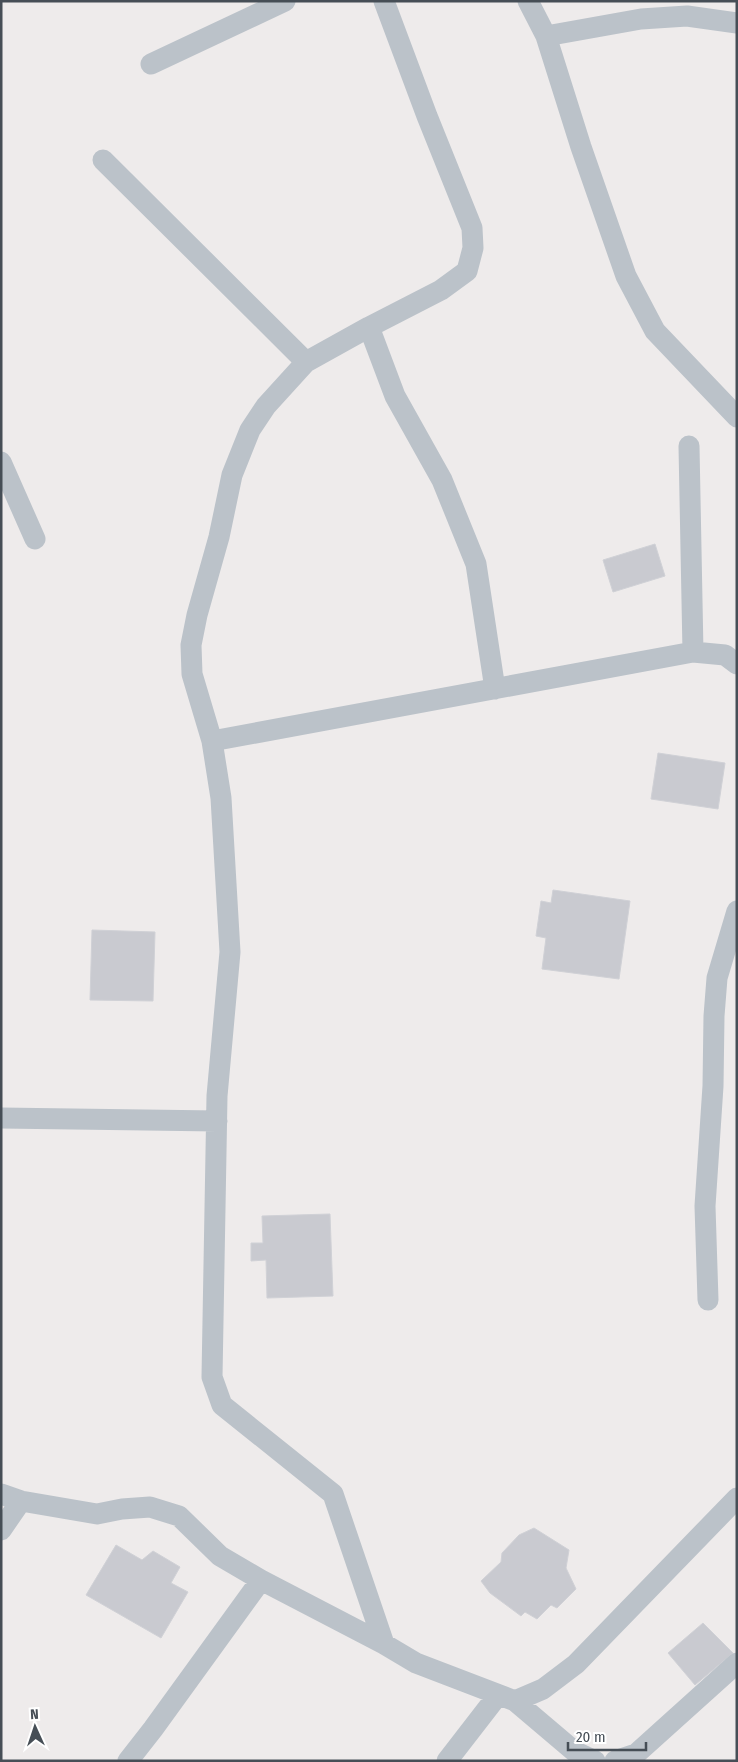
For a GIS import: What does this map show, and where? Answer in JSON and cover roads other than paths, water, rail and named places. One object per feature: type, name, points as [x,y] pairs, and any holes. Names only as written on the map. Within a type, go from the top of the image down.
[{"type":"street","points":[[152,64],[285,1]]},
{"type":"street","points":[[384,1],[426,116],[472,228],[473,248],[467,271],[441,290],[306,362],[266,406],[250,430],[232,475],[219,537],[197,615],[191,645],[192,674],[212,741],[222,798],[230,952],[217,1096],[212,1378],[222,1405],[333,1494],[384,1644]]},
{"type":"street","points":[[528,1],[546,36],[581,147],[626,276],[655,332],[737,417]]},
{"type":"street","points":[[546,36],[641,19],[687,16],[737,23]]},
{"type":"street","points":[[104,160],[306,362]]},
{"type":"street","points":[[369,327],[395,396],[442,480],[476,564],[494,689]]},
{"type":"street","points":[[689,446],[693,652]]},
{"type":"street","points":[[1,462],[35,539]]},
{"type":"street","points":[[212,741],[693,652],[725,656],[737,664]]},
{"type":"street","points":[[708,1300],[705,1206],[713,1086],[714,1016],[717,978],[737,911]]},
{"type":"street","points":[[1,1118],[217,1121]]},
{"type":"street","points":[[1,1494],[21,1501],[97,1514],[122,1509],[150,1507],[179,1516],[220,1556],[416,1663],[506,1698],[574,1751],[595,1761]]},
{"type":"street","points":[[447,1761],[506,1698],[544,1689],[576,1664],[737,1498]]},
{"type":"street","points":[[1,1530],[21,1501]]},
{"type":"street","points":[[128,1761],[261,1580]]},
{"type":"street","points":[[615,1761],[636,1754],[737,1662]]}]
